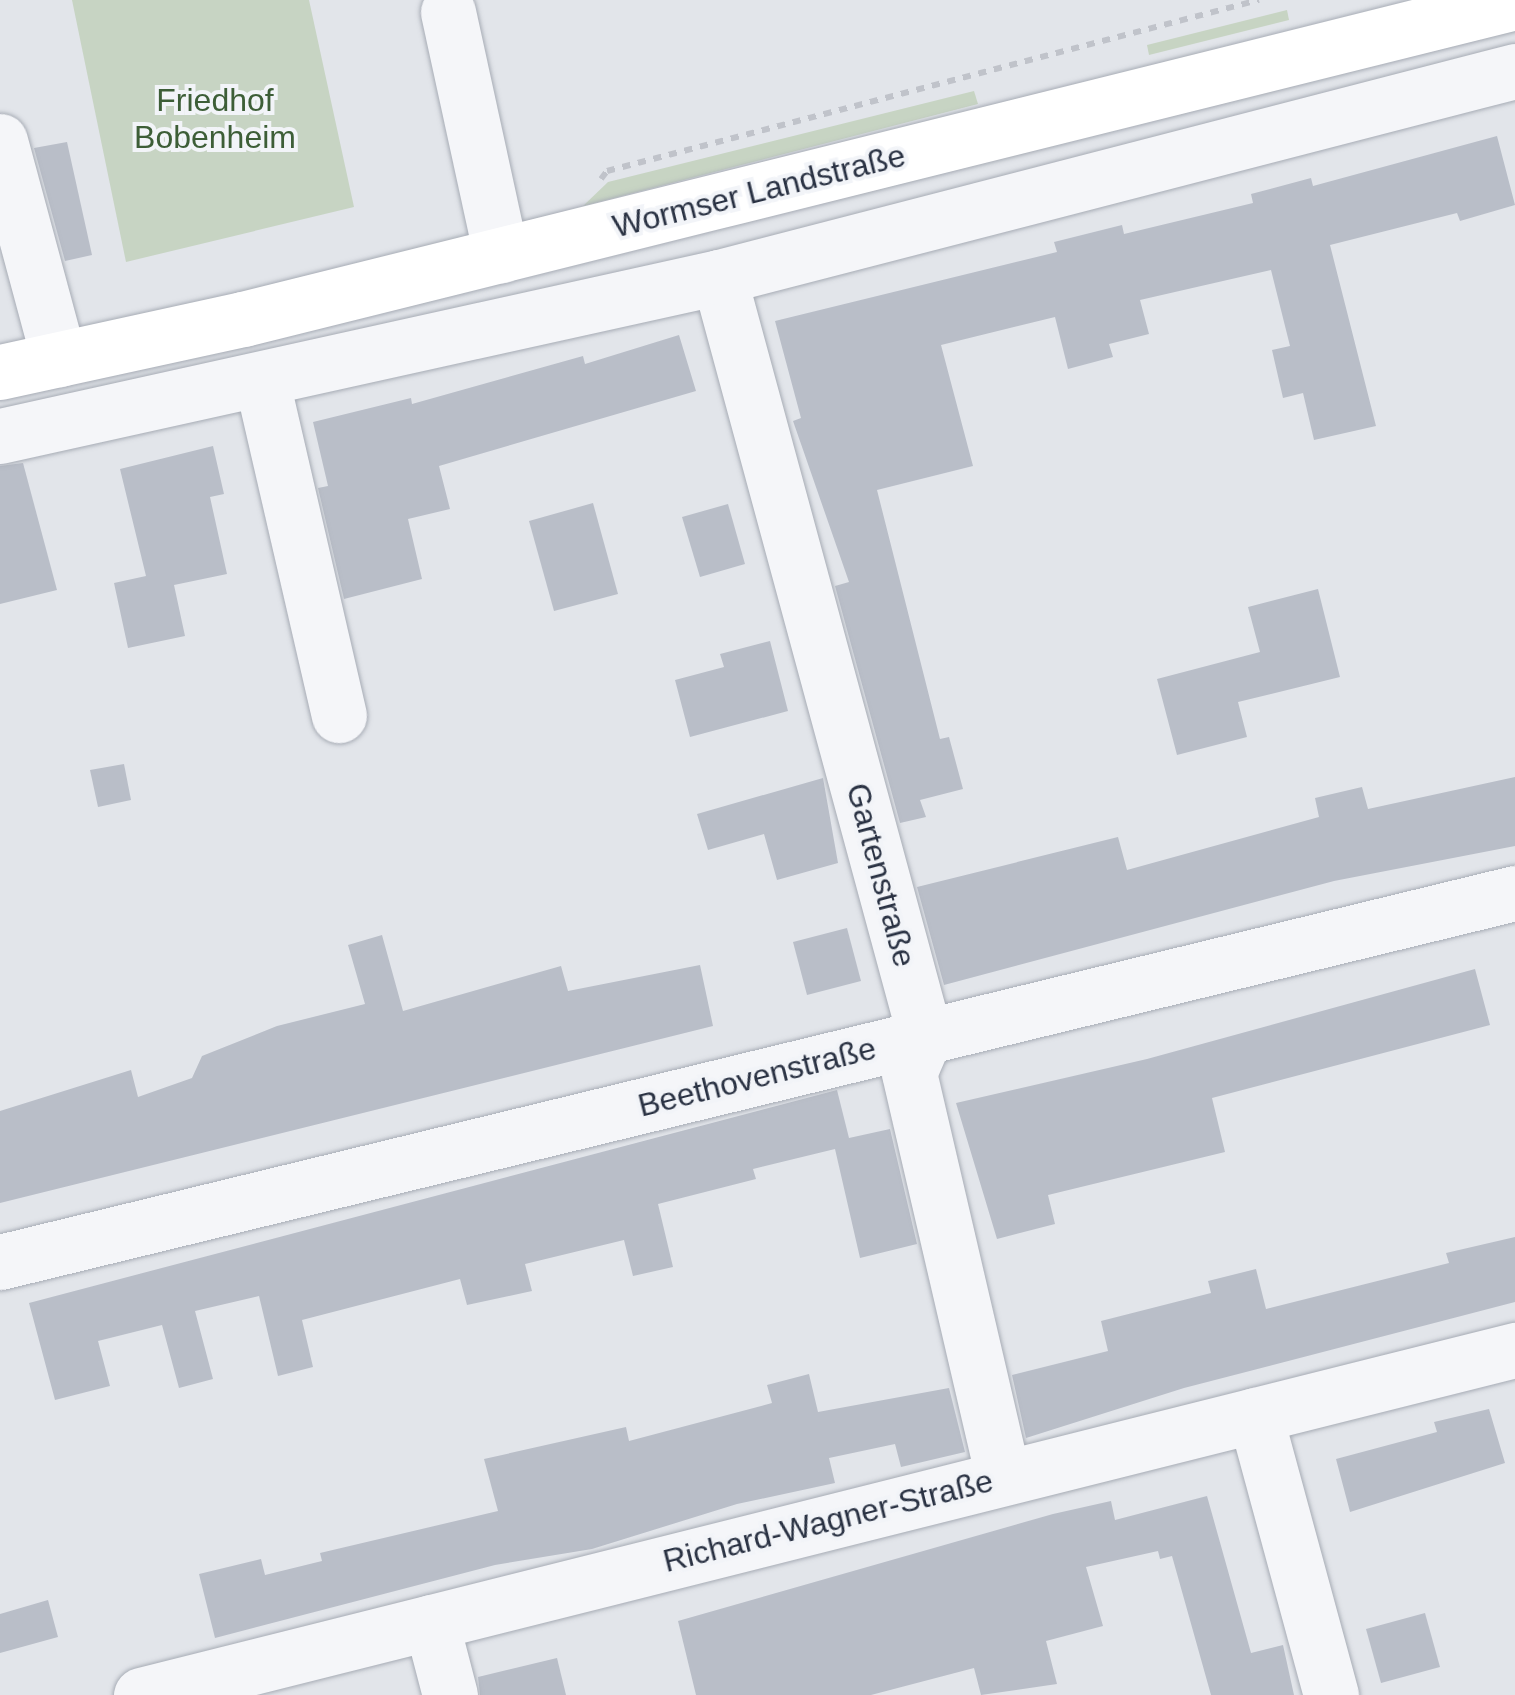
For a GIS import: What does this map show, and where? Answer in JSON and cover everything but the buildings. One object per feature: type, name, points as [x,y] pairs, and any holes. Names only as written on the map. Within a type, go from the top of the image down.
[{"type":"main road","name":"Wormser Landstraße","points":[[0,372],[501,255],[1515,2]]},
{"type":"street","points":[[448,12],[501,255]]},
{"type":"street","points":[[0,436],[262,382],[719,276],[1515,72]]},
{"type":"street","points":[[0,141],[60,359]]},
{"type":"street","name":"Gartenstraße","points":[[719,276],[925,1036]]},
{"type":"street","points":[[262,382],[338,714]]},
{"type":"street","name":"Beethovenstraße","points":[[0,1262],[1515,893]]},
{"type":"street","points":[[925,1036],[909,1072],[1003,1476]]},
{"type":"street","name":"Richard-Wagner-Straße","points":[[141,1695],[1515,1350]]},
{"type":"street","points":[[1255,1415],[1331,1695]]},
{"type":"street","points":[[432,1622],[450,1695]]},
{"type":"path","points":[[596,185],[607,172],[1260,0]]},
{"type":"green space","name":"Friedhof Bobenheim","points":[[72,0],[309,0],[354,207],[126,262]]},
{"type":"green space","points":[[1287,10],[1289,20],[1149,55],[1147,45]]},
{"type":"green space","points":[[974,91],[978,104],[583,206],[608,182]]}]
